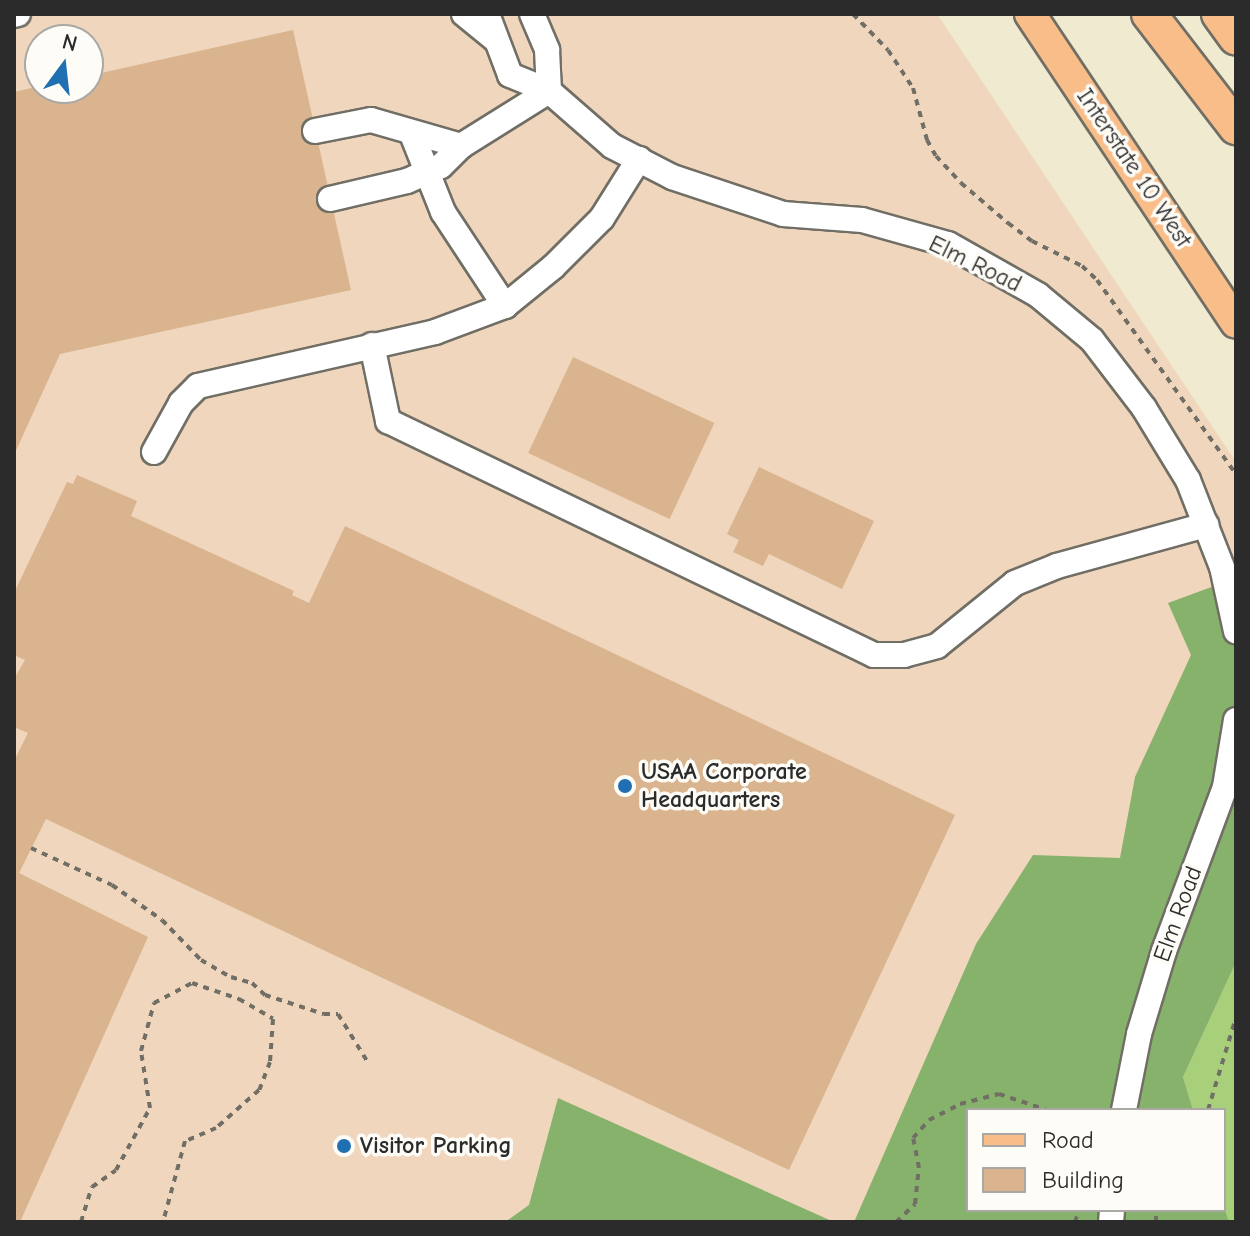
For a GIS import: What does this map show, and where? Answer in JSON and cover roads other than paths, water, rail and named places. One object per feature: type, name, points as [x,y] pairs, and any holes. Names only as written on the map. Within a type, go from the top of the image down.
[{"type":"highway","points":[[1149,14],[1236,127]]},
{"type":"highway","points":[[1219,14],[1236,37]]},
{"type":"main road","name":"Interstate 10 West","points":[[1030,14],[1236,323]]},
{"type":"street","points":[[464,14],[498,42]]},
{"type":"street","name":"Elm Road","points":[[487,14],[510,75],[549,91],[612,146],[672,177],[783,214],[862,220],[948,244],[1038,295],[1092,340],[1144,408],[1188,480],[1222,567],[1236,631]]},
{"type":"street","points":[[330,199],[407,181],[441,166],[461,146],[549,91],[547,50],[532,14]]},
{"type":"street","points":[[315,131],[371,120],[461,146]]},
{"type":"street","points":[[412,134],[443,212],[505,306]]},
{"type":"street","points":[[154,452],[181,403],[198,386],[435,332],[505,306],[553,267],[602,218],[639,159]]},
{"type":"street","points":[[372,345],[388,421],[874,655],[904,655],[937,646],[1015,583],[1057,566],[1206,525]]},
{"type":"street","name":"Elm Road","points":[[1124,1108],[1139,1034],[1164,951],[1225,787],[1236,720]]},
{"type":"place","name":"USAA Corporate Headquarters","points":[[625,786]]},
{"type":"place","name":"Visitor Parking","points":[[344,1146]]}]
